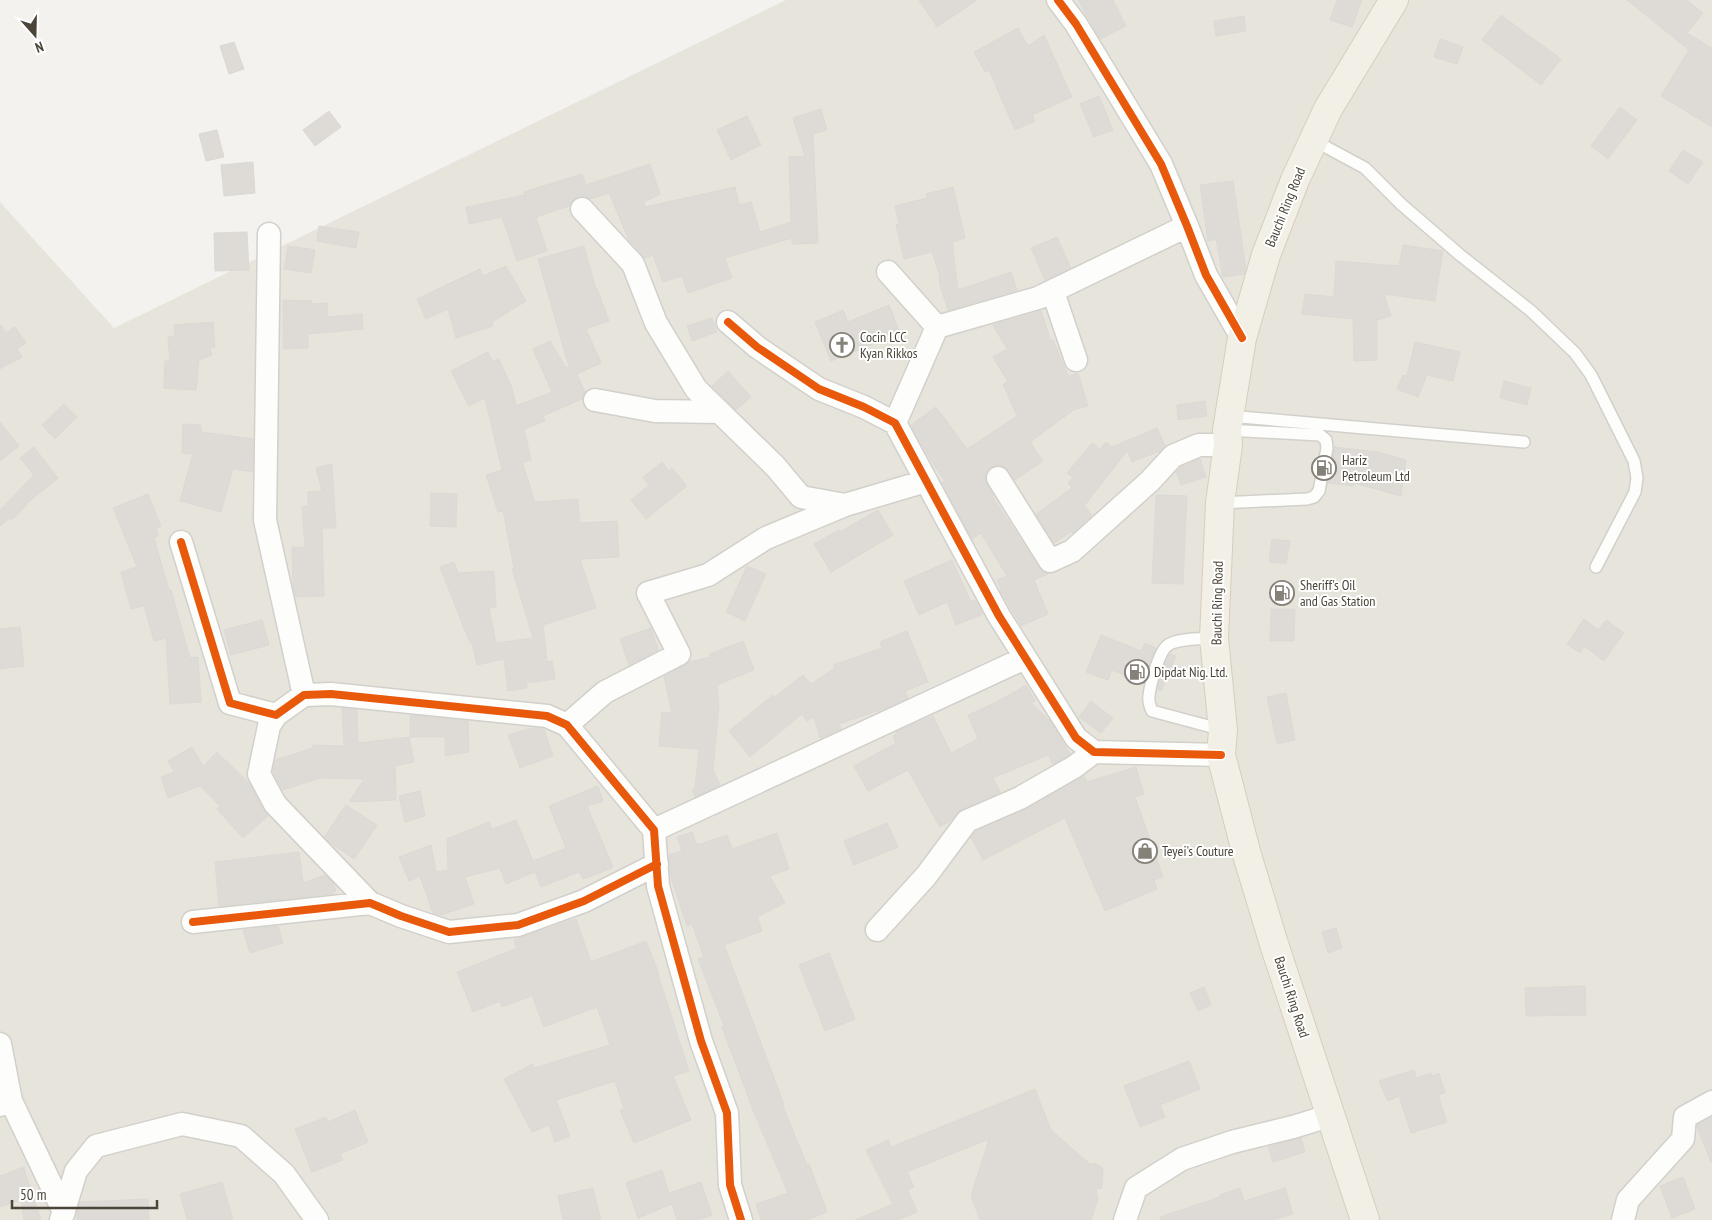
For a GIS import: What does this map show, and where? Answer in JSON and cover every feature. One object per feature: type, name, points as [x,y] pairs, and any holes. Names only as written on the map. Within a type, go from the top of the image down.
[{"type":"main road","name":"Bauchi Ring Road","points":[[1365,1220],[1332,1115],[1274,944],[1248,855],[1222,742],[1214,638],[1220,503],[1228,430],[1242,338],[1266,255],[1295,180],[1328,109],[1392,0]]},
{"type":"street","points":[[1058,0],[1076,24],[1160,164],[1188,226],[1206,275],[1242,338]]},
{"type":"street","points":[[582,209],[633,264],[656,323],[696,389],[775,466],[802,497],[845,505]]},
{"type":"street","points":[[937,327],[1053,292],[1188,226]]},
{"type":"street","points":[[269,234],[265,520],[304,694]]},
{"type":"street","points":[[888,272],[937,327]]},
{"type":"street","points":[[1053,292],[1076,360]]},
{"type":"street","points":[[728,322],[757,347],[819,389],[895,422],[999,616],[1076,738],[1094,752]]},
{"type":"street","points":[[895,422],[937,327]]},
{"type":"street","points":[[595,400],[655,412],[719,412]]},
{"type":"street","points":[[998,478],[1050,561],[1072,551],[1150,481],[1173,456],[1228,430]]},
{"type":"street","points":[[567,725],[606,692],[679,654],[648,593],[708,575],[766,538],[845,505],[926,481]]},
{"type":"street","points":[[181,542],[230,703],[276,715]]},
{"type":"street","points":[[654,830],[1025,658]]},
{"type":"street","points":[[657,864],[584,901],[518,925],[449,932],[401,916],[370,902],[276,804],[259,774],[269,726],[276,715],[304,694],[331,694],[547,716],[567,725],[654,830],[657,864],[658,886],[699,1032],[727,1113],[730,1185],[741,1220]]},
{"type":"street","points":[[878,930],[926,876],[966,821],[1020,798],[1074,767],[1094,752],[1222,742]]},
{"type":"street","points":[[193,922],[370,902]]},
{"type":"street","points":[[0,1044],[6,1103],[62,1216]]},
{"type":"street","points":[[1623,1220],[1628,1200],[1682,1139],[1685,1117],[1712,1102]]},
{"type":"street","points":[[1125,1220],[1136,1188],[1182,1159],[1232,1142],[1332,1115]]},
{"type":"street","points":[[62,1216],[76,1172],[96,1146],[182,1124],[241,1136],[284,1174],[317,1220]]},
{"type":"street","points":[[284,1174],[297,1220]]},
{"type":"lane","points":[[1313,140],[1365,168],[1401,204],[1460,255],[1531,311],[1575,352],[1591,375],[1634,461],[1637,478],[1635,492],[1596,568]]},
{"type":"lane","points":[[1228,430],[1524,442]]},
{"type":"lane","points":[[1220,503],[1308,499],[1314,497],[1319,491],[1328,448],[1326,440],[1320,435],[1228,430]]},
{"type":"lane","points":[[1214,638],[1176,641],[1161,651],[1148,696],[1152,711],[1222,742]]},
{"type":"shaded area","points":[[786,0],[1712,0],[1712,1220],[0,1220],[0,202],[114,328]]},
{"type":"building","points":[[919,0],[977,0],[937,27]]},
{"type":"building","points":[[1078,0],[1113,0],[1126,26],[1100,39]]},
{"type":"building","points":[[1337,0],[1362,0],[1352,27],[1330,20]]},
{"type":"building","points":[[1627,0],[1687,0],[1703,13],[1687,33],[1712,48],[1712,127],[1661,96],[1689,50]]},
{"type":"building","points":[[1501,15],[1561,59],[1541,85],[1482,40]]},
{"type":"building","points":[[1244,16],[1246,31],[1216,36],[1214,21]]},
{"type":"building","points":[[1018,28],[1028,46],[1044,35],[1072,97],[1032,115],[1035,121],[1015,130],[989,70],[985,72],[974,52]]},
{"type":"building","points":[[1440,39],[1463,47],[1457,64],[1434,57]]},
{"type":"building","points":[[234,42],[244,69],[229,74],[220,46]]},
{"type":"building","points":[[1099,96],[1113,130],[1094,137],[1080,104]]},
{"type":"building","points":[[1620,107],[1637,120],[1608,159],[1591,146]]},
{"type":"building","points":[[821,109],[827,130],[813,134],[818,243],[792,244],[792,238],[725,258],[732,278],[688,293],[682,276],[663,282],[653,255],[645,258],[629,240],[609,193],[590,199],[585,196],[579,196],[569,206],[536,217],[547,251],[517,261],[502,217],[469,224],[466,207],[525,195],[524,192],[582,174],[586,185],[650,164],[660,194],[644,202],[645,207],[735,187],[739,205],[751,202],[760,232],[791,222],[789,157],[805,156],[793,118]]},
{"type":"building","points":[[329,111],[341,127],[315,146],[303,130]]},
{"type":"building","points":[[747,116],[761,145],[731,160],[717,130]]},
{"type":"building","points":[[217,130],[224,157],[206,161],[199,134]]},
{"type":"building","points":[[1683,150],[1703,162],[1688,184],[1669,171]]},
{"type":"building","points":[[253,162],[255,193],[224,196],[221,165]]},
{"type":"building","points":[[1233,181],[1246,269],[1244,274],[1223,277],[1216,239],[1208,241],[1200,185]]},
{"type":"building","points":[[953,187],[965,238],[952,242],[958,290],[1011,272],[1017,290],[948,310],[932,252],[904,259],[896,225],[899,224],[895,206],[927,198],[926,194]]},
{"type":"building","points":[[319,226],[359,232],[356,248],[317,241]]},
{"type":"building","points":[[247,232],[249,270],[215,271],[214,233]]},
{"type":"building","points":[[1057,237],[1071,268],[1045,280],[1031,248]]},
{"type":"building","points":[[1403,245],[1443,251],[1435,301],[1384,294],[1391,316],[1377,320],[1377,360],[1354,361],[1353,319],[1302,314],[1305,294],[1334,297],[1336,261],[1399,266]]},
{"type":"building","points":[[288,246],[315,250],[311,273],[284,269]]},
{"type":"building","points":[[584,246],[596,289],[609,321],[586,329],[601,363],[577,374],[585,392],[582,399],[543,416],[545,421],[524,429],[531,460],[522,462],[535,502],[578,499],[580,523],[617,521],[619,557],[580,559],[596,608],[543,625],[547,662],[552,661],[555,679],[526,683],[527,688],[508,691],[504,659],[477,665],[472,643],[470,643],[440,567],[454,562],[458,573],[494,571],[496,607],[489,608],[496,643],[533,638],[512,569],[514,569],[503,511],[498,512],[486,475],[502,470],[485,398],[469,406],[451,371],[488,352],[493,362],[499,359],[512,388],[516,406],[552,392],[533,349],[550,341],[566,368],[569,367],[538,259]]},
{"type":"building","points":[[506,266],[526,301],[492,322],[493,326],[456,338],[448,309],[426,319],[417,299],[480,269],[483,276]]},
{"type":"building","points":[[283,300],[312,301],[312,304],[327,303],[328,317],[362,314],[363,329],[308,334],[308,348],[283,349]]},
{"type":"building","points":[[889,305],[900,333],[831,361],[815,322],[843,310],[848,322]]},
{"type":"building","points":[[1041,311],[1051,341],[1053,340],[1068,376],[1078,373],[1088,406],[1075,409],[1030,442],[1043,461],[1015,480],[1004,466],[991,467],[986,472],[985,479],[992,496],[1039,568],[1048,574],[1034,580],[1048,614],[1021,626],[1000,590],[997,580],[1007,576],[981,533],[972,539],[942,482],[945,481],[911,425],[936,407],[967,449],[1017,416],[1003,384],[1008,382],[993,357],[1007,349],[993,325]]},
{"type":"building","points":[[712,318],[717,332],[692,341],[687,326]]},
{"type":"building","points":[[213,322],[215,347],[210,348],[212,355],[199,360],[196,390],[164,388],[165,361],[170,361],[168,337],[175,336],[174,325]]},
{"type":"building","points":[[0,324],[6,333],[15,327],[26,343],[17,349],[22,357],[0,369]]},
{"type":"building","points":[[1415,342],[1460,352],[1453,381],[1427,375],[1418,397],[1397,389],[1403,375],[1407,376]]},
{"type":"building","points":[[728,371],[751,397],[736,410],[712,386]]},
{"type":"building","points":[[1504,381],[1531,388],[1527,405],[1500,398]]},
{"type":"building","points":[[1205,401],[1207,416],[1178,420],[1177,405]]},
{"type":"building","points":[[64,404],[77,417],[55,439],[42,425]]},
{"type":"building","points":[[0,422],[19,446],[0,461]]},
{"type":"building","points":[[183,424],[201,425],[201,432],[253,439],[253,472],[233,469],[221,512],[180,501],[193,454],[182,453]]},
{"type":"building","points":[[1157,428],[1165,446],[1160,451],[1132,462],[1127,451],[1084,506],[1092,515],[1073,533],[1072,531],[1054,543],[1036,514],[1072,488],[1068,483],[1073,477],[1067,473],[1092,443],[1100,449],[1106,442],[1112,447]]},
{"type":"building","points":[[34,447],[58,478],[26,504],[12,520],[10,518],[0,526],[0,510],[34,475],[20,458]]},
{"type":"building","points":[[1334,447],[1378,452],[1406,460],[1401,496],[1354,483],[1354,486],[1328,483]]},
{"type":"building","points":[[1200,459],[1206,477],[1181,485],[1176,472],[1181,467]]},
{"type":"building","points":[[662,462],[669,471],[672,468],[687,486],[646,519],[631,500],[649,485],[643,477]]},
{"type":"building","points":[[332,464],[336,528],[322,528],[324,596],[296,597],[293,586],[292,547],[305,547],[302,507],[308,506],[308,492],[322,491],[316,468]]},
{"type":"building","points":[[431,493],[457,494],[456,527],[430,526]]},
{"type":"building","points":[[148,494],[161,526],[156,529],[158,536],[154,538],[169,590],[171,590],[190,658],[198,657],[201,702],[170,704],[166,638],[154,641],[144,606],[131,609],[121,572],[137,567],[113,508]]},
{"type":"building","points":[[1156,495],[1187,496],[1183,584],[1152,583]]},
{"type":"building","points":[[878,510],[893,535],[831,572],[814,544],[839,530],[840,532]]},
{"type":"building","points":[[1272,539],[1290,541],[1286,564],[1269,562]]},
{"type":"building","points":[[952,560],[971,602],[975,600],[983,614],[956,625],[947,602],[919,615],[904,581]]},
{"type":"building","points":[[747,566],[766,574],[745,621],[726,612]]},
{"type":"building","points":[[1271,609],[1295,609],[1294,641],[1270,641]]},
{"type":"building","points":[[1584,619],[1598,630],[1606,620],[1624,633],[1604,661],[1584,646],[1580,653],[1567,644]]},
{"type":"building","points":[[262,620],[269,645],[231,655],[224,630]]},
{"type":"building","points":[[20,627],[24,666],[0,669],[0,629]]},
{"type":"building","points":[[651,628],[658,650],[629,665],[620,639]]},
{"type":"building","points":[[907,631],[928,682],[905,691],[908,698],[886,708],[839,724],[841,729],[820,738],[814,717],[807,721],[802,714],[750,757],[729,731],[773,695],[775,697],[803,675],[811,684],[835,668],[833,665],[882,648],[880,642]]},
{"type":"building","points":[[1101,635],[1141,651],[1145,643],[1156,648],[1148,666],[1144,684],[1112,670],[1108,680],[1086,672]]},
{"type":"building","points":[[743,641],[754,670],[717,685],[719,706],[713,770],[720,785],[695,797],[692,790],[695,788],[699,749],[659,746],[662,712],[672,713],[664,677],[689,662],[711,657],[710,654]]},
{"type":"building","points":[[1170,654],[1176,656],[1161,691],[1158,690],[1158,686]]},
{"type":"building","points":[[1026,685],[1035,701],[1031,703],[1050,721],[1070,754],[1053,764],[1048,755],[993,778],[1000,792],[962,809],[950,821],[940,827],[908,770],[868,791],[854,766],[896,743],[893,736],[896,732],[933,716],[951,753],[978,739],[968,715],[995,703]]},
{"type":"building","points":[[1286,693],[1295,740],[1277,744],[1267,697]]},
{"type":"building","points":[[1091,701],[1113,718],[1101,733],[1079,717]]},
{"type":"building","points":[[342,708],[357,710],[358,743],[409,737],[414,762],[395,766],[396,800],[349,802],[364,779],[320,778],[283,790],[273,772],[275,760],[313,748],[313,745],[344,746]]},
{"type":"building","points":[[410,715],[468,721],[469,752],[445,756],[445,737],[410,737]]},
{"type":"building","points":[[531,728],[544,729],[553,756],[520,768],[508,735]]},
{"type":"building","points":[[192,747],[203,766],[217,752],[248,782],[268,816],[243,838],[217,809],[220,806],[200,786],[168,798],[161,777],[174,772],[168,761]]},
{"type":"building","points":[[1136,767],[1144,794],[1135,797],[1163,877],[1154,880],[1157,889],[1105,911],[1065,818],[983,860],[971,837],[975,832],[1027,809],[1084,776],[1087,782]]},
{"type":"building","points":[[598,786],[603,801],[587,806],[613,867],[610,869],[583,879],[579,872],[541,887],[535,872],[506,884],[500,868],[465,877],[474,904],[441,915],[433,913],[420,876],[409,881],[399,857],[431,845],[436,872],[448,870],[447,839],[489,822],[492,829],[516,820],[533,861],[566,848],[549,806]]},
{"type":"building","points":[[420,791],[425,816],[405,822],[399,796]]},
{"type":"building","points":[[346,805],[377,825],[354,859],[324,837]]},
{"type":"building","points":[[887,823],[898,847],[854,865],[844,841]]},
{"type":"building","points":[[692,832],[697,845],[727,835],[732,849],[777,833],[789,869],[770,876],[785,903],[757,917],[762,931],[724,945],[784,1104],[782,1104],[807,1165],[809,1164],[827,1212],[807,1220],[761,1220],[756,1204],[788,1193],[755,1115],[722,1027],[724,1026],[698,959],[704,957],[692,924],[687,926],[671,878],[669,855],[682,851],[677,837]]},
{"type":"building","points":[[299,852],[303,883],[325,875],[333,883],[336,891],[331,894],[219,906],[215,862]]},
{"type":"building","points":[[576,919],[591,962],[646,941],[659,974],[689,1071],[673,1076],[691,1120],[634,1143],[620,1110],[624,1109],[615,1081],[556,1100],[570,1136],[555,1142],[549,1125],[532,1132],[504,1079],[532,1064],[534,1068],[610,1045],[597,1007],[544,1027],[532,996],[502,1007],[500,1001],[473,1012],[457,972],[517,948],[514,940]]},
{"type":"building","points":[[278,926],[283,943],[250,953],[243,930]]},
{"type":"building","points":[[1336,928],[1342,948],[1328,953],[1322,932]]},
{"type":"building","points":[[829,953],[855,1019],[825,1031],[799,965]]},
{"type":"building","points":[[1585,986],[1586,1015],[1526,1016],[1525,988]]},
{"type":"building","points":[[1204,987],[1211,1005],[1198,1011],[1190,993]]},
{"type":"building","points":[[1189,1061],[1200,1089],[1160,1105],[1165,1117],[1140,1127],[1124,1086]]},
{"type":"building","points":[[1414,1070],[1416,1078],[1431,1073],[1432,1076],[1439,1073],[1445,1093],[1438,1095],[1447,1122],[1411,1133],[1399,1096],[1388,1101],[1379,1081]]},
{"type":"building","points":[[1035,1089],[1051,1130],[1091,1165],[1094,1163],[1103,1168],[1102,1188],[1096,1189],[1098,1200],[1091,1220],[980,1220],[971,1196],[989,1139],[907,1172],[914,1187],[908,1190],[917,1212],[898,1220],[855,1220],[893,1204],[866,1150],[888,1140],[891,1147]]},
{"type":"building","points":[[355,1110],[368,1142],[340,1154],[343,1160],[312,1172],[295,1129],[326,1117],[328,1122]]},
{"type":"building","points":[[1712,1117],[1712,1162],[1711,1162],[1697,1125]]},
{"type":"building","points":[[1301,1138],[1305,1152],[1273,1162],[1268,1147]]},
{"type":"building","points":[[24,1167],[41,1220],[24,1220],[21,1200],[0,1207],[0,1176]]},
{"type":"building","points":[[662,1170],[669,1193],[701,1182],[712,1215],[698,1220],[677,1220],[672,1204],[638,1218],[626,1183]]},
{"type":"building","points":[[1683,1177],[1695,1209],[1672,1218],[1660,1186]]},
{"type":"building","points":[[222,1182],[233,1220],[187,1220],[180,1194]]},
{"type":"building","points":[[593,1188],[601,1220],[563,1220],[558,1196]]},
{"type":"building","points":[[1240,1188],[1244,1201],[1285,1188],[1293,1214],[1273,1220],[1161,1220],[1160,1217],[1220,1197],[1220,1195]]},
{"type":"building","points":[[148,1199],[149,1220],[77,1220],[80,1202]]},
{"type":"cycle path","points":[[1058,0],[1076,24],[1161,164],[1206,275],[1242,338]]},
{"type":"cycle path","points":[[728,322],[757,347],[819,389],[864,407],[895,423],[999,616],[1076,738],[1094,752],[1221,755]]},
{"type":"cycle path","points":[[181,542],[230,703],[276,715],[304,695],[331,694],[547,716],[567,725],[654,830],[658,886],[701,1041],[727,1113],[730,1185],[741,1220]]},
{"type":"cycle path","points":[[193,922],[370,903],[401,916],[449,932],[518,925],[584,901],[657,864]]},
{"type":"place","name":"Cocin LCC Kyan Rikkos","points":[[842,345]]},
{"type":"place","name":"Hariz Petroleum Ltd","points":[[1324,468]]},
{"type":"place","name":"Sheriff's Oil and Gas Station","points":[[1282,593]]},
{"type":"place","name":"Dipdat Nig. Ltd.","points":[[1137,672]]},
{"type":"place","name":"Teyei's Couture","points":[[1145,851]]}]
